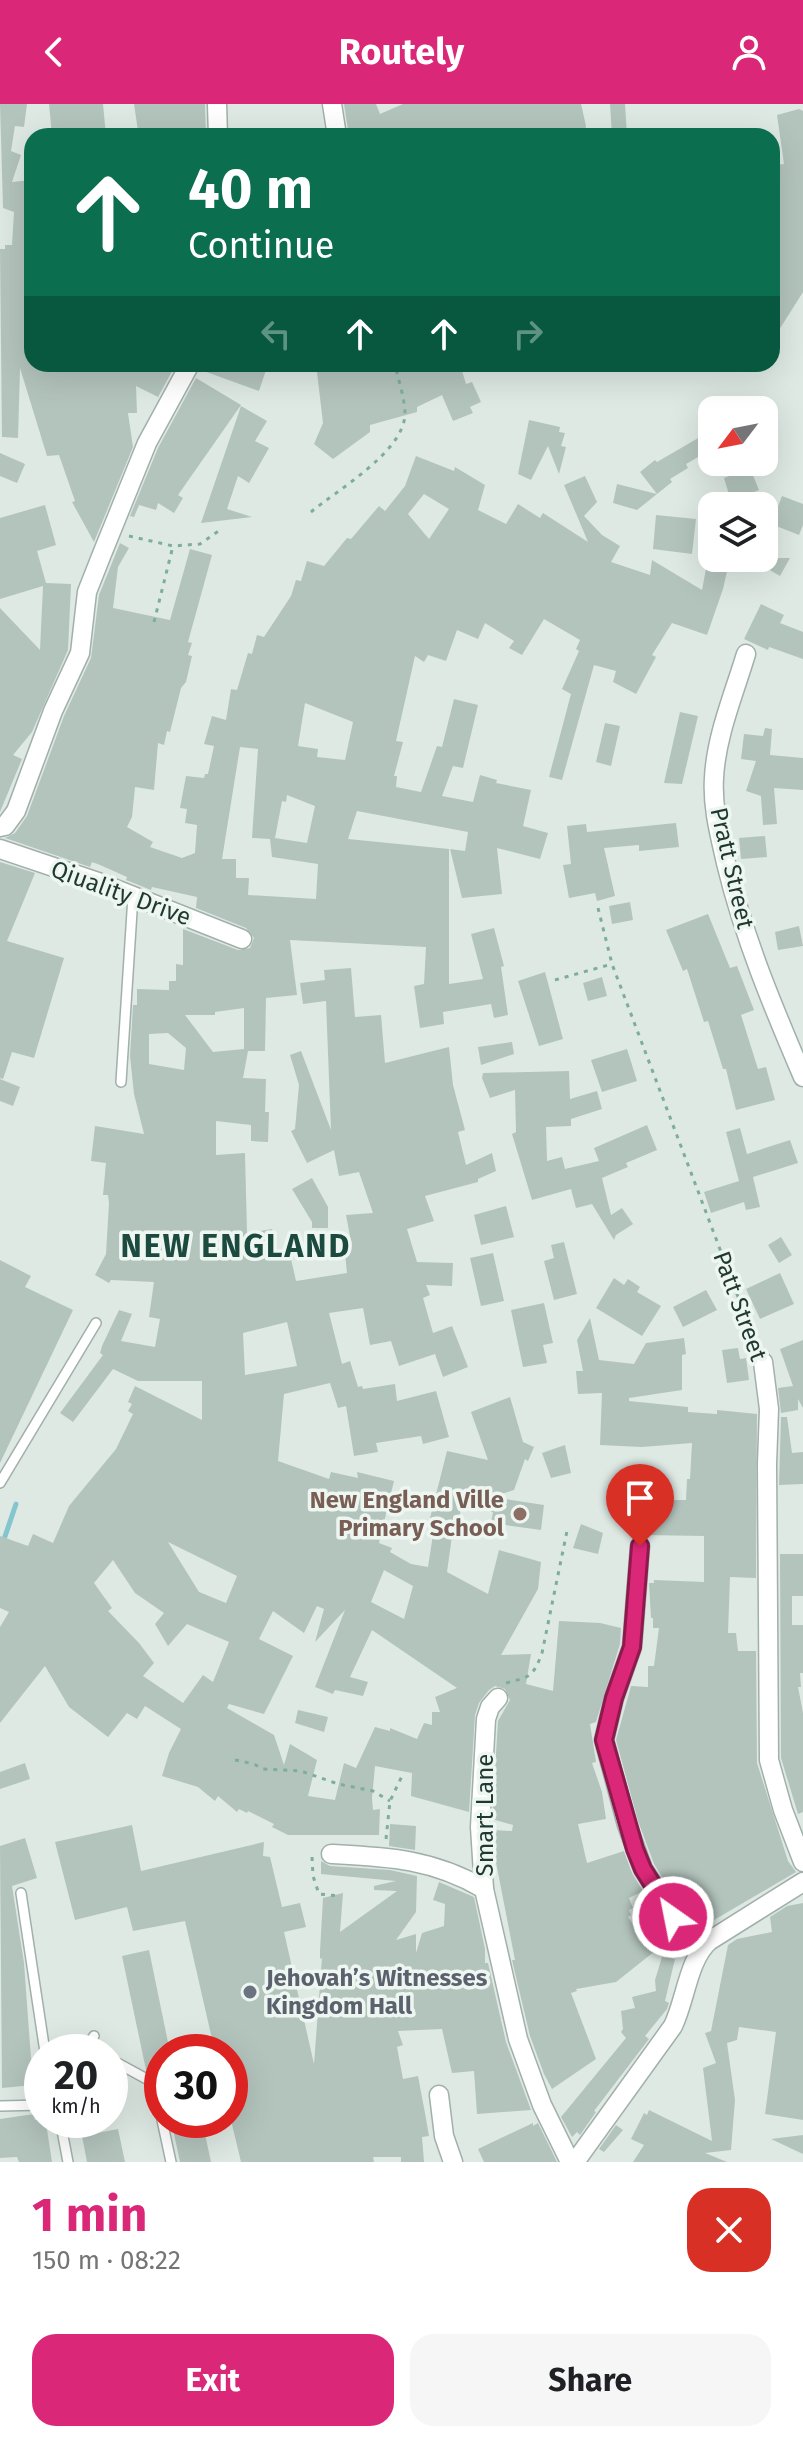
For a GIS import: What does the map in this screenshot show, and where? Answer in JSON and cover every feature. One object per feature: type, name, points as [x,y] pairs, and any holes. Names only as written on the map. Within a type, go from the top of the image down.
[{"type":"street","points":[[217,104],[218,128]]},
{"type":"street","points":[[332,104],[334,128]]},
{"type":"street","points":[[0,827],[5,826],[16,811],[53,711],[80,653],[87,592],[147,443],[186,372]]},
{"type":"street","name":"Pratt Street","points":[[746,654],[716,753],[715,805],[735,898],[766,991],[803,1077]]},
{"type":"street","name":"Qiuality Drive","points":[[0,849],[242,939]]},
{"type":"street","name":"Patt Street","points":[[763,1362],[769,1409],[769,1760],[783,1810],[797,1825],[803,1862]]},
{"type":"street","points":[[640,1546],[632,1647],[614,1698],[604,1740],[627,1825],[643,1869],[697,1952]]},
{"type":"street","name":"Smart Lane","points":[[498,1698],[490,1707],[486,1719],[480,1827],[484,1889],[518,2039],[542,2105],[572,2162]]},
{"type":"street","points":[[331,1854],[408,1859],[464,1877],[484,1889]]},
{"type":"street","points":[[572,2162],[673,2026],[682,2008],[697,1952],[709,1941],[803,1882]]},
{"type":"street","points":[[439,2095],[444,2136],[453,2162]]},
{"type":"lane","points":[[121,1082],[133,896]]},
{"type":"lane","points":[[0,1483],[96,1323]]},
{"type":"lane","points":[[21,1893],[42,2034]]},
{"type":"lane","points":[[0,2106],[24,2105]]},
{"type":"lane","points":[[63,2138],[68,2162]]},
{"type":"lane","points":[[166,2138],[171,2162]]},
{"type":"path","points":[[311,512],[365,473],[399,434],[405,414],[397,372]]},
{"type":"path","points":[[112,532],[173,546],[200,544],[220,530]]},
{"type":"path","points":[[154,622],[173,546]]},
{"type":"path","name":"Patt Street","points":[[598,908],[612,964],[763,1362]]},
{"type":"path","points":[[555,980],[612,964]]},
{"type":"path","points":[[498,1698],[501,1684],[528,1677],[536,1670],[567,1531]]},
{"type":"path","points":[[235,1760],[263,1769],[301,1771],[338,1784],[373,1791],[390,1801]]},
{"type":"path","points":[[385,1857],[390,1801],[403,1774]]},
{"type":"path","points":[[331,1854],[312,1852],[313,1876],[319,1894],[339,1896]]},
{"type":"building","points":[[0,104],[27,104],[24,127],[15,126],[11,151],[21,155],[12,182],[24,181],[24,372],[172,372],[158,397],[136,386],[137,413],[128,413],[133,447],[94,542],[72,502],[75,501],[59,455],[47,456],[20,368],[18,438],[2,437],[0,249],[12,245],[14,212],[3,208]]},
{"type":"building","points":[[49,104],[103,104],[105,128],[51,128]]},
{"type":"building","points":[[134,104],[205,104],[206,128],[138,128]]},
{"type":"building","points":[[344,104],[376,104],[380,114],[403,104],[581,104],[586,126],[586,128],[348,128]]},
{"type":"building","points":[[610,104],[625,104],[626,128],[612,128]]},
{"type":"building","points":[[799,109],[803,111],[803,292],[780,328],[780,164],[784,164],[777,115]]},
{"type":"building","points":[[207,372],[265,372],[259,391]]},
{"type":"building","points":[[317,372],[462,372],[466,384],[472,382],[481,402],[470,407],[473,413],[453,421],[442,395],[417,407],[417,412],[370,425],[370,432],[333,459],[314,444],[323,423]]},
{"type":"building","points":[[196,378],[241,405],[178,495],[183,498],[174,513],[158,503],[156,510],[139,505],[134,517],[130,516],[158,448]]},
{"type":"building","points":[[241,406],[267,421],[255,441],[269,448],[249,483],[238,476],[227,509],[252,517],[201,523]]},
{"type":"building","points":[[529,420],[560,427],[559,432],[565,433],[561,446],[566,447],[559,474],[548,446],[531,480],[518,474]]},
{"type":"building","points":[[698,438],[698,457],[686,464],[688,468],[670,479],[672,482],[657,494],[640,472],[655,460],[657,462]]},
{"type":"building","points":[[0,453],[25,464],[17,483],[0,476]]},
{"type":"building","points":[[416,456],[454,471],[455,467],[485,485],[478,510],[506,524],[518,504],[540,518],[543,513],[588,542],[564,485],[585,476],[597,502],[584,516],[602,535],[620,546],[611,562],[650,575],[652,560],[702,590],[705,572],[727,572],[707,635],[672,623],[652,655],[656,657],[636,694],[613,682],[616,671],[594,665],[562,780],[549,777],[571,694],[562,689],[579,651],[576,649],[580,640],[544,619],[522,655],[509,648],[514,641],[485,623],[478,639],[457,630],[446,661],[428,655],[424,662],[415,656],[396,741],[403,742],[394,776],[397,776],[396,787],[421,792],[437,746],[442,747],[454,699],[478,705],[463,768],[453,766],[442,796],[473,802],[480,775],[497,780],[496,783],[531,790],[523,826],[548,833],[540,859],[497,848],[502,894],[462,898],[450,849],[465,851],[468,832],[357,811],[348,839],[449,849],[449,984],[483,979],[471,934],[494,928],[504,966],[501,967],[508,1015],[494,1018],[491,1004],[443,1012],[444,1024],[420,1028],[414,986],[424,984],[426,947],[290,940],[297,995],[266,998],[265,1051],[248,1051],[243,1078],[266,1079],[268,1142],[251,1141],[251,1125],[216,1121],[216,1155],[245,1153],[247,1233],[272,1229],[279,1260],[291,1259],[296,1281],[347,1273],[343,1233],[352,1247],[346,1215],[373,1213],[359,1172],[339,1176],[334,1150],[307,1163],[291,1131],[295,1129],[299,1085],[290,1055],[301,1051],[331,1130],[326,1001],[303,1004],[300,983],[325,980],[324,970],[351,968],[355,1017],[381,1015],[385,1063],[449,1047],[453,1085],[465,1130],[458,1132],[466,1165],[492,1153],[496,1171],[478,1179],[478,1182],[425,1196],[434,1221],[407,1229],[417,1262],[453,1263],[452,1286],[426,1285],[430,1295],[423,1298],[433,1333],[452,1326],[468,1367],[443,1377],[435,1354],[399,1366],[391,1341],[370,1345],[363,1308],[329,1313],[342,1364],[350,1361],[358,1387],[395,1384],[397,1401],[436,1391],[449,1437],[423,1444],[421,1436],[376,1443],[378,1452],[354,1456],[346,1406],[338,1408],[330,1383],[284,1394],[278,1461],[329,1479],[331,1472],[358,1478],[357,1472],[394,1481],[379,1543],[392,1548],[390,1552],[411,1564],[428,1567],[434,1528],[428,1526],[447,1451],[488,1460],[471,1412],[510,1397],[523,1442],[534,1447],[528,1461],[525,1459],[514,1490],[492,1497],[544,1505],[541,1530],[491,1523],[493,1512],[461,1503],[459,1530],[453,1529],[447,1572],[488,1594],[499,1550],[541,1562],[538,1589],[501,1655],[531,1654],[526,1684],[553,1691],[559,1621],[600,1623],[621,1628],[620,1644],[596,1722],[590,1724],[596,1762],[592,1763],[602,1792],[606,1819],[578,1824],[587,1863],[624,1851],[643,1891],[629,1898],[633,1908],[629,1910],[631,1915],[628,1917],[655,1951],[616,1982],[576,1989],[571,1993],[596,2059],[552,2089],[530,2036],[512,1960],[515,1960],[494,1852],[492,1830],[512,1831],[513,1825],[492,1819],[498,1721],[510,1700],[505,1689],[495,1686],[489,1690],[475,1715],[469,1812],[411,1796],[412,1773],[375,1766],[372,1798],[373,1810],[380,1809],[379,1835],[288,1835],[248,1811],[239,1809],[237,1812],[218,1796],[215,1801],[198,1787],[162,1776],[181,1729],[145,1706],[137,1719],[127,1713],[108,1737],[69,1707],[45,1666],[0,1723],[0,1627],[9,1612],[0,1608],[0,1536],[28,1546],[33,1534],[53,1543],[69,1506],[116,1449],[133,1414],[128,1411],[132,1404],[128,1402],[135,1386],[202,1420],[202,1381],[138,1381],[113,1369],[73,1422],[60,1413],[103,1355],[100,1353],[102,1346],[119,1310],[132,1314],[121,1341],[155,1347],[160,1319],[149,1317],[154,1282],[111,1280],[109,1283],[95,1275],[106,1254],[109,1203],[108,1195],[103,1195],[106,1163],[91,1161],[95,1126],[144,1134],[134,1094],[130,1056],[137,989],[169,990],[169,981],[176,981],[176,964],[183,965],[183,929],[238,950],[250,948],[254,938],[246,928],[196,908],[197,897],[152,887],[151,890],[92,862],[90,867],[5,838],[15,833],[27,816],[64,716],[91,658],[99,595],[120,543],[129,548],[118,567],[113,608],[170,620],[190,549],[212,555],[188,642],[192,643],[188,655],[192,656],[186,682],[181,688],[170,732],[167,731],[164,745],[158,743],[154,790],[135,787],[132,817],[127,827],[153,842],[150,847],[182,858],[195,853],[197,825],[185,823],[187,809],[180,808],[186,776],[204,778],[208,774],[214,746],[204,744],[212,716],[226,720],[231,689],[237,690],[257,635],[264,637],[291,596],[296,580],[301,581],[307,561],[324,566],[379,506],[385,511],[405,486]],"holes":[[[424,494],[449,509],[429,539],[408,514]],[[305,703],[353,722],[345,760],[317,757],[318,749],[298,746]],[[240,747],[258,749],[252,838],[270,839],[272,857],[318,864],[316,899],[248,895],[249,878],[236,878],[236,859],[222,859]],[[287,795],[315,806],[307,843],[275,838],[282,801],[286,802]],[[244,1008],[244,1049],[213,1052],[185,1015],[215,1015],[215,1012]],[[168,1033],[186,1048],[184,1070],[149,1064],[149,1034]],[[287,1322],[297,1366],[245,1375],[243,1333]],[[168,1542],[237,1576],[226,1603],[199,1592]],[[113,1560],[135,1593],[164,1613],[155,1624],[168,1646],[187,1624],[229,1642],[213,1682],[203,1675],[183,1703],[143,1676],[154,1663],[108,1611],[112,1608],[94,1583]],[[384,1570],[413,1586],[404,1619],[371,1602]],[[317,1606],[324,1609],[315,1642],[345,1610],[315,1687],[333,1694],[335,1690],[363,1696],[368,1682],[350,1677],[372,1630],[457,1688],[435,1697],[440,1712],[432,1712],[432,1725],[424,1723],[417,1739],[390,1728],[390,1731],[375,1727],[356,1768],[344,1763],[335,1800],[308,1796],[317,1760],[290,1744],[284,1765],[274,1735],[227,1708],[229,1704],[264,1714],[293,1656],[259,1639],[273,1611],[304,1633]]]},
{"type":"building","points":[[753,476],[759,490],[728,492],[724,478]]},
{"type":"building","points":[[617,484],[657,494],[637,510],[613,503]]},
{"type":"building","points":[[782,496],[803,504],[803,525],[799,535],[778,527],[778,506]]},
{"type":"building","points":[[45,505],[56,545],[37,551],[46,583],[71,584],[68,650],[32,732],[13,755],[22,759],[0,812],[0,608],[40,650],[43,586],[0,599],[0,518]]},
{"type":"building","points":[[656,515],[696,519],[692,554],[653,549]]},
{"type":"building","points":[[778,558],[790,558],[780,576],[773,572],[778,572]]},
{"type":"building","points":[[761,604],[784,615],[780,623],[803,632],[803,659],[769,647],[768,650],[744,639]]},
{"type":"building","points":[[680,712],[698,716],[682,784],[664,783]]},
{"type":"building","points":[[605,723],[620,726],[611,766],[596,762]]},
{"type":"building","points":[[765,728],[772,729],[770,755],[803,758],[803,790],[774,788],[777,824],[763,825],[761,796],[746,791],[756,761],[741,759],[744,734],[763,736]]},
{"type":"building","points":[[676,823],[679,847],[639,851],[639,845],[604,848],[615,896],[597,901],[595,893],[569,898],[563,865],[571,864],[567,826],[586,824],[587,832]]},
{"type":"building","points":[[765,836],[767,857],[741,859],[739,838]]},
{"type":"building","points":[[0,862],[35,873],[7,941],[64,958],[34,1058],[12,1052],[3,1079],[0,1078]]},
{"type":"building","points":[[630,902],[633,920],[612,924],[609,906]]},
{"type":"building","points":[[708,914],[730,968],[737,966],[754,1010],[741,1015],[758,1069],[766,1067],[775,1100],[736,1110],[726,1069],[723,1069],[708,1021],[704,1022],[687,969],[683,971],[666,930]]},
{"type":"building","points":[[799,926],[803,946],[778,950],[775,932]]},
{"type":"building","points":[[545,972],[563,1039],[539,1046],[518,981]]},
{"type":"building","points":[[602,977],[607,996],[588,1001],[583,983]]},
{"type":"building","points":[[512,1042],[514,1054],[481,1065],[478,1047]]},
{"type":"building","points":[[627,1049],[637,1081],[602,1092],[591,1060]]},
{"type":"building","points":[[569,1071],[570,1099],[597,1091],[602,1109],[571,1119],[571,1126],[546,1127],[547,1161],[562,1157],[565,1169],[599,1161],[594,1148],[647,1125],[657,1150],[626,1163],[628,1167],[602,1178],[611,1215],[622,1208],[633,1224],[616,1235],[614,1240],[592,1204],[576,1208],[571,1189],[532,1200],[512,1134],[516,1132],[515,1090],[490,1098],[482,1078],[483,1073]]},
{"type":"building","points":[[0,1079],[20,1087],[13,1106],[0,1101]]},
{"type":"building","points":[[740,1128],[747,1154],[790,1140],[798,1163],[753,1177],[760,1207],[746,1210],[744,1202],[711,1213],[704,1192],[739,1181],[726,1132]]},
{"type":"building","points":[[312,1178],[328,1207],[328,1228],[312,1228],[312,1222],[292,1189]]},
{"type":"building","points":[[506,1206],[514,1237],[481,1245],[474,1215]]},
{"type":"building","points":[[781,1237],[792,1255],[779,1263],[768,1245]]},
{"type":"building","points":[[564,1242],[577,1294],[554,1300],[544,1261],[554,1258],[551,1245]]},
{"type":"building","points":[[493,1253],[504,1301],[481,1306],[470,1258]]},
{"type":"building","points":[[0,1260],[31,1276],[25,1287],[73,1310],[0,1463]]},
{"type":"building","points":[[780,1273],[794,1304],[760,1319],[746,1289]]},
{"type":"building","points":[[614,1278],[624,1285],[628,1279],[640,1287],[637,1292],[661,1306],[642,1336],[596,1308]]},
{"type":"building","points":[[706,1290],[717,1310],[683,1327],[673,1307]]},
{"type":"building","points":[[544,1303],[553,1343],[543,1345],[547,1363],[523,1367],[511,1310]]},
{"type":"building","points":[[590,1318],[599,1360],[634,1364],[646,1343],[684,1338],[686,1354],[682,1355],[682,1390],[629,1398],[629,1401],[688,1407],[688,1412],[717,1414],[717,1410],[757,1414],[756,1578],[730,1577],[728,1633],[736,1633],[738,1651],[756,1651],[757,1763],[788,1861],[796,1872],[702,1927],[696,1927],[685,1908],[691,1905],[676,1880],[667,1885],[654,1864],[638,1821],[616,1740],[631,1686],[648,1687],[648,1666],[654,1666],[659,1628],[653,1628],[649,1583],[654,1583],[654,1580],[704,1582],[704,1536],[645,1535],[645,1500],[686,1500],[692,1443],[642,1447],[600,1445],[602,1393],[578,1394],[576,1371],[583,1371],[577,1340]]},
{"type":"building","points":[[803,1340],[803,1408],[798,1399],[798,1410],[781,1413],[778,1388],[793,1386],[780,1349]]},
{"type":"building","points":[[738,1348],[740,1359],[746,1358],[749,1380],[727,1383],[722,1350]]},
{"type":"building","points":[[781,1417],[787,1417],[792,1453],[803,1452],[803,1484],[779,1485]]},
{"type":"building","points":[[565,1445],[571,1473],[551,1478],[542,1453]]},
{"type":"building","points":[[581,1524],[603,1533],[598,1554],[573,1548]]},
{"type":"building","points":[[780,1554],[803,1554],[803,1596],[792,1596],[792,1625],[803,1625],[803,1673],[800,1673],[801,1687],[798,1687],[803,1713],[803,1812],[798,1814],[781,1758]]},
{"type":"building","points":[[298,1710],[328,1717],[324,1732],[295,1723]]},
{"type":"building","points":[[25,1763],[30,1779],[0,1789],[0,1772]]},
{"type":"building","points":[[390,1824],[416,1826],[415,1850],[389,1846]]},
{"type":"building","points":[[132,1825],[141,1871],[264,1842],[263,1856],[270,1857],[282,1907],[300,1903],[306,1927],[284,1932],[314,2064],[323,1898],[343,1893],[340,1932],[397,1891],[374,1890],[374,1886],[396,1881],[321,1874],[321,1861],[330,1866],[390,1870],[417,1876],[416,1912],[396,1940],[416,1934],[416,1953],[422,1933],[444,1926],[445,1904],[433,1900],[439,1882],[474,1897],[485,1963],[488,1963],[506,2042],[531,2110],[477,2114],[474,2071],[452,2073],[442,2029],[398,2031],[403,2045],[397,2047],[403,2079],[418,2076],[429,2136],[422,2137],[424,2162],[401,2162],[401,2157],[373,2157],[374,2162],[241,2162],[235,2138],[248,2138],[248,2034],[211,2034],[185,1921],[133,1931],[127,1907],[75,1920],[55,1842]]},
{"type":"building","points":[[25,1838],[37,1878],[12,1886],[24,1963],[29,2034],[24,2034],[24,2086],[2,2088],[0,1846]]},
{"type":"building","points":[[803,1903],[803,2120],[765,2114],[776,2032],[739,2027],[737,2040],[727,2043],[735,2100],[731,2150],[705,2153],[727,2162],[633,2162],[644,2145],[631,2139],[644,2113],[647,2115],[649,2110],[712,2141],[703,2068],[716,2063],[705,2033],[711,2031],[728,1945],[737,1939],[772,1932],[770,1917],[787,1906]]},
{"type":"building","points":[[149,1950],[166,2034],[144,2034],[144,2060],[122,1956]]},
{"type":"building","points":[[662,1957],[675,1959],[665,2001],[669,2003],[667,2009],[645,2036],[649,2039],[594,2111],[580,2135],[577,2132],[572,2137],[561,2117],[626,2038],[621,2032],[621,2011],[635,2008],[632,1997],[656,1991],[655,1980]]},
{"type":"building","points":[[24,2115],[24,2138],[48,2138],[52,2162],[19,2162],[17,2157],[0,2158],[0,2119]]},
{"type":"building","points":[[533,2123],[533,2126],[538,2123],[557,2162],[484,2162],[478,2149]]},
{"type":"building","points":[[616,2125],[623,2130],[604,2152],[599,2149]]},
{"type":"building","points":[[803,2135],[803,2154],[771,2139]]},
{"type":"building","points":[[82,2138],[120,2138],[125,2162],[87,2162]]},
{"type":"building","points":[[175,2138],[206,2138],[211,2162],[180,2162]]},
{"type":"waterway","points":[[0,1551],[16,1504]]},
{"type":"place","name":"New England Ville Primary School","points":[[520,1514]]},
{"type":"place","name":"Jehovah’s Witnesses Kingdom Hall","points":[[250,1992]]},
{"type":"district","name":"NEW ENGLAND","points":[[236,1246]]},
{"type":"route","points":[[640,1546],[632,1647],[614,1698],[604,1740],[635,1849],[643,1869],[673,1917]]}]
